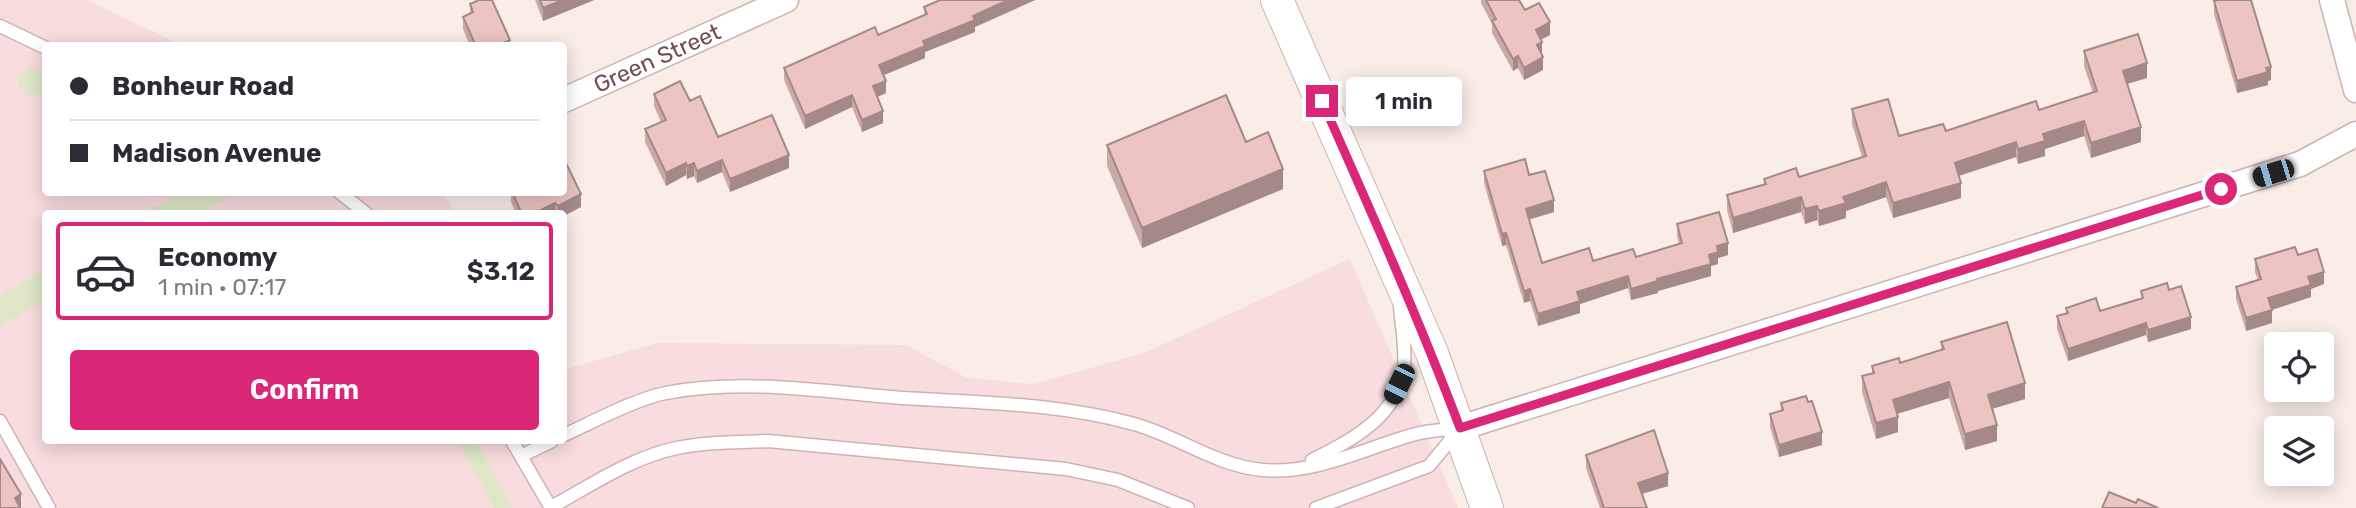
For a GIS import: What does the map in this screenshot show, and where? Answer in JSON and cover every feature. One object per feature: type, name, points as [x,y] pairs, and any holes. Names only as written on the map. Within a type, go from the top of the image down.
[{"type":"street","name":"Green Street","points":[[567,99],[786,0]]},
{"type":"street","points":[[1277,0],[1398,271],[1432,353],[1488,508]]},
{"type":"street","points":[[2332,0],[2356,90]]},
{"type":"street","points":[[1460,428],[2300,164],[2356,134]]},
{"type":"lane","points":[[0,26],[42,46]]},
{"type":"lane","points":[[344,196],[362,210]]},
{"type":"lane","points":[[1296,468],[1348,442],[1385,414],[1404,366],[1398,271]]},
{"type":"lane","points":[[567,434],[663,393],[715,386],[1076,410],[1136,424],[1229,463],[1264,470],[1296,468],[1329,461],[1419,433],[1460,428]]},
{"type":"lane","points":[[0,421],[49,508]]},
{"type":"lane","points":[[1316,508],[1429,466],[1460,428]]},
{"type":"lane","points":[[514,444],[551,507],[640,460],[676,448],[724,442],[768,441],[1066,469],[1118,480],[1188,508]]},
{"type":"lane","points":[[520,456],[546,444]]},
{"type":"shaded area","points":[[0,0],[87,0],[175,42],[42,42],[42,196],[444,196],[455,210],[42,210],[42,444],[567,444],[567,369],[658,343],[906,345],[967,378],[1034,384],[1144,353],[1350,259],[1458,508],[0,508]]},
{"type":"green space","points":[[30,67],[42,73],[42,98],[39,93],[28,97],[18,84],[19,75]]},
{"type":"green space","points":[[175,196],[230,196],[205,210],[150,210]]},
{"type":"green space","points":[[42,272],[42,302],[0,326],[0,295]]},
{"type":"green space","points":[[459,444],[478,444],[513,508],[495,508]]},
{"type":"building","points":[[479,0],[492,0],[510,40],[474,42],[463,17],[473,12],[470,4]]},
{"type":"building","points":[[540,0],[563,0],[543,8]]},
{"type":"building","points":[[940,0],[1008,0],[973,16],[975,20],[923,41],[925,46],[879,65],[886,81],[873,86],[883,111],[862,120],[852,95],[805,116],[784,68],[875,27],[878,35],[927,14],[924,7]]},
{"type":"building","points":[[1486,0],[1519,0],[1525,10],[1539,3],[1550,22],[1536,30],[1542,42],[1537,45],[1543,57],[1524,68],[1518,56],[1513,59],[1492,21],[1496,19]]},
{"type":"building","points":[[2251,0],[2271,67],[2266,68],[2268,72],[2237,81],[2214,1]]},
{"type":"building","points":[[2138,34],[2147,63],[2123,71],[2141,127],[2091,143],[2084,121],[2043,134],[2045,141],[2018,149],[2016,142],[1955,163],[1961,183],[1893,203],[1886,182],[1843,197],[1846,203],[1819,211],[1817,206],[1805,209],[1801,197],[1733,218],[1727,195],[1766,184],[1764,179],[1796,168],[1799,177],[1866,156],[1852,109],[1888,99],[1899,136],[1943,124],[1946,131],[2036,101],[2039,110],[2097,91],[2084,51]]},
{"type":"building","points":[[680,81],[690,101],[700,96],[718,137],[772,115],[789,155],[730,179],[722,160],[697,171],[694,163],[687,166],[686,163],[666,173],[645,129],[666,120],[654,94]]},
{"type":"building","points":[[1226,95],[1246,142],[1268,132],[1283,169],[1142,228],[1107,145]]},
{"type":"building","points":[[1525,159],[1529,175],[1545,171],[1554,200],[1526,209],[1542,263],[1589,248],[1593,261],[1633,249],[1636,257],[1682,243],[1677,224],[1719,212],[1728,243],[1717,246],[1718,252],[1709,255],[1711,264],[1631,289],[1628,276],[1577,292],[1580,301],[1538,314],[1530,289],[1524,291],[1506,233],[1502,234],[1484,171]]},
{"type":"building","points":[[567,165],[581,194],[558,206],[555,203],[541,210],[520,210],[514,196],[567,196]]},
{"type":"building","points":[[2295,247],[2298,255],[2317,249],[2324,272],[2308,277],[2311,285],[2268,298],[2272,310],[2246,318],[2236,287],[2261,279],[2255,259]]},
{"type":"building","points":[[2167,283],[2169,290],[2181,286],[2191,317],[2148,330],[2146,323],[2068,349],[2057,316],[2068,313],[2066,308],[2096,298],[2100,311],[2143,298],[2141,291]]},
{"type":"building","points":[[2007,322],[2025,383],[1988,395],[1997,425],[1965,434],[1949,382],[1893,400],[1898,417],[1876,423],[1862,376],[1874,373],[1872,366],[1899,358],[1900,363],[1944,349],[1941,342]]},
{"type":"building","points":[[1806,396],[1808,402],[1812,401],[1822,432],[1779,445],[1770,414],[1783,410],[1781,403]]},
{"type":"building","points":[[1654,430],[1668,473],[1638,483],[1647,508],[1604,508],[1586,455]]},
{"type":"building","points":[[0,459],[21,494],[15,498],[20,508],[0,508]]},
{"type":"building","points":[[2109,492],[2136,503],[2138,499],[2158,508],[2102,508]]},
{"type":"route","points":[[1322,101],[1398,271],[1460,428],[2221,189]]}]
